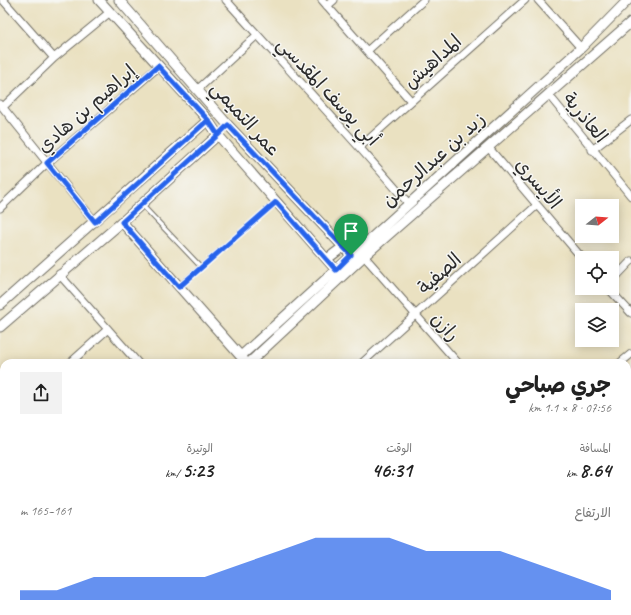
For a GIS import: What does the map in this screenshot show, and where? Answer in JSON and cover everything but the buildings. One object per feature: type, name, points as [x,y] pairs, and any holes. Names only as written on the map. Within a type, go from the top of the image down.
[{"type":"street","points":[[3,0],[54,58]]},
{"type":"street","points":[[99,0],[208,120],[218,135],[336,270]]},
{"type":"street","name":"عمر التميمي","points":[[119,0],[228,125],[351,255]]},
{"type":"street","points":[[322,0],[412,101]]},
{"type":"street","points":[[327,6],[334,0]]},
{"type":"street","points":[[367,51],[424,0]]},
{"type":"street","name":"المداهيش","points":[[360,147],[525,0]]},
{"type":"street","points":[[538,0],[581,48]]},
{"type":"street","name":"زيد بن عبدالرحمن","points":[[248,359],[351,255],[581,48],[628,0]]},
{"type":"street","name":"أبي يوسف المقدسي","points":[[229,1],[256,36],[360,147],[409,204]]},
{"type":"street","points":[[95,222],[1,105],[54,58],[110,12]]},
{"type":"street","name":"زيد بن عبدالرحمن","points":[[248,359],[631,22]]},
{"type":"street","points":[[197,90],[256,36]]},
{"type":"street","name":"إبراهيم بن هادي","points":[[0,208],[47,163],[158,66]]},
{"type":"street","name":"العاذرية","points":[[548,94],[592,150],[631,196]]},
{"type":"street","points":[[0,305],[208,120]]},
{"type":"street","points":[[592,150],[631,120]]},
{"type":"street","points":[[0,327],[59,274],[122,222],[228,125]]},
{"type":"street","name":"الأيسري","points":[[488,147],[536,206],[576,251]]},
{"type":"street","name":"الصفية","points":[[366,359],[536,206]]},
{"type":"street","points":[[122,222],[244,359]]},
{"type":"street","points":[[327,259],[343,247]]},
{"type":"street","name":"رازن","points":[[364,256],[454,359]]},
{"type":"street","points":[[619,274],[631,261]]},
{"type":"street","points":[[59,274],[134,359]]},
{"type":"street","points":[[614,295],[631,313]]},
{"type":"street","points":[[74,359],[108,329]]},
{"type":"lane","points":[[179,287],[276,202]]},
{"type":"lane","points":[[142,204],[201,267]]},
{"type":"route","points":[[351,255],[228,125],[218,135],[208,120],[158,66],[47,163],[95,222],[208,120],[218,135],[122,222],[179,287],[276,202],[336,270],[351,255]]}]
